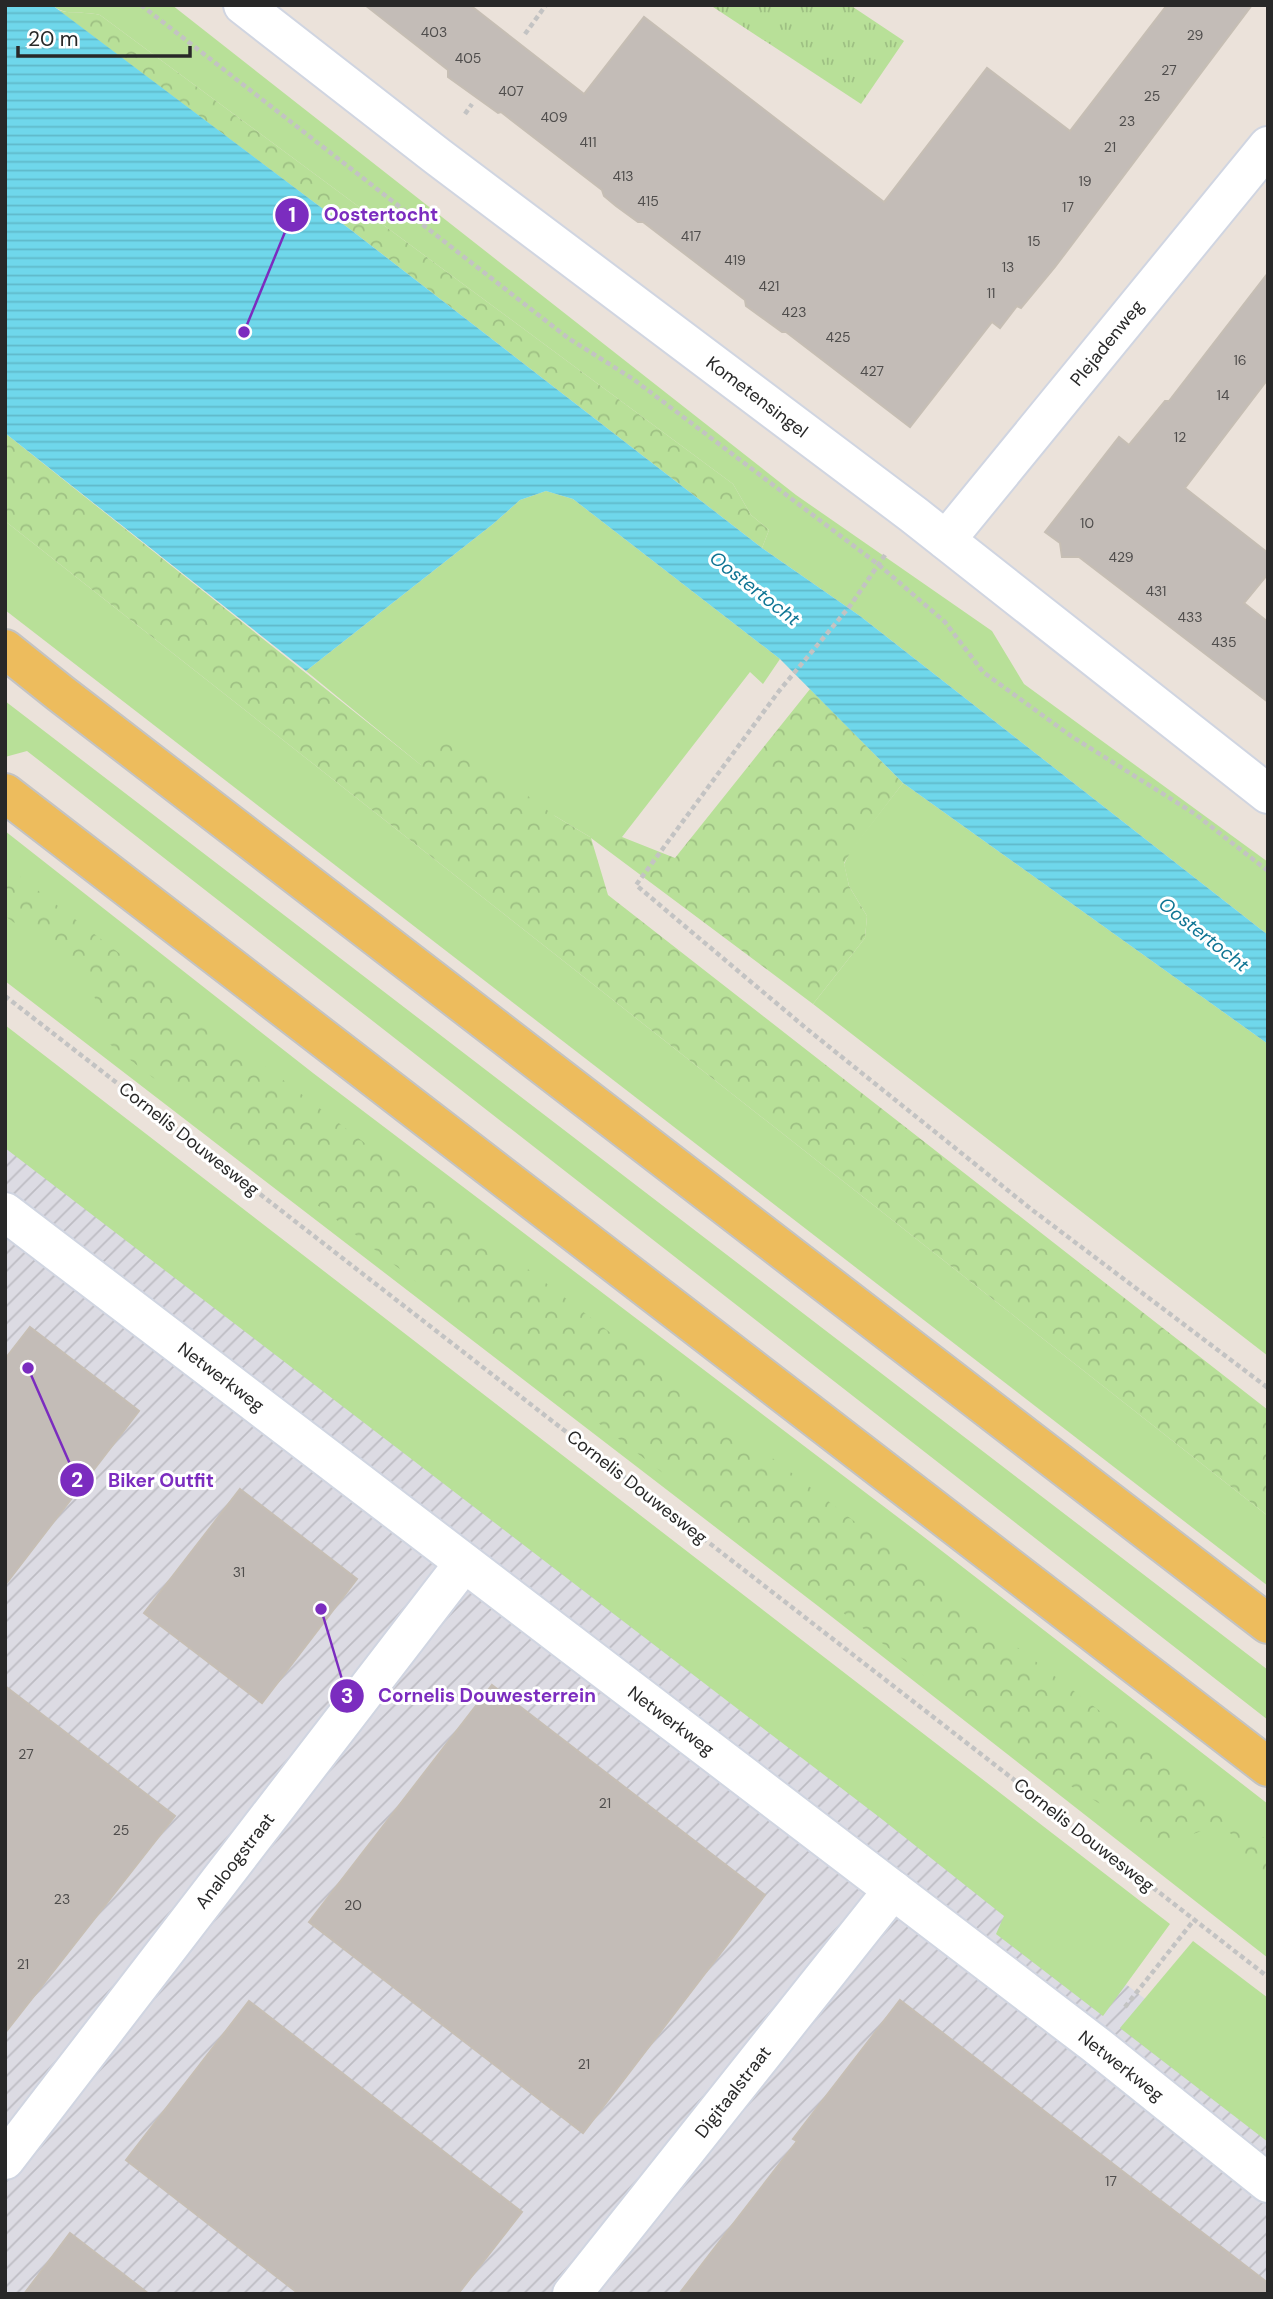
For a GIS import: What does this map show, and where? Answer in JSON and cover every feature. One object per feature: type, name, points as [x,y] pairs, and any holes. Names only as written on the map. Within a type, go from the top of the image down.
[{"type":"main road","points":[[5,649],[1268,1624]]},
{"type":"main road","points":[[5,793],[1268,1767]]},
{"type":"street","name":"Kometensingel","points":[[243,5],[437,156],[914,515],[1268,794]]},
{"type":"street","name":"Plejadenweg","points":[[946,540],[1268,146]]},
{"type":"street","name":"Netwerkweg","points":[[5,1212],[1096,2045],[1268,2183]]},
{"type":"street","name":"Analoogstraat","points":[[5,2160],[464,1563]]},
{"type":"street","name":"Digitaalstraat","points":[[572,2294],[893,1890]]},
{"type":"path","points":[[141,5],[568,338],[633,379],[879,565],[945,622],[983,672],[1071,736],[1195,814],[1268,871]]},
{"type":"path","points":[[525,34],[546,5]]},
{"type":"path","points":[[914,515],[850,606],[779,691],[636,884],[807,1029],[1010,1192],[1268,1388]]},
{"type":"path","name":"Cornelis Douwesweg","points":[[5,996],[1268,1978]]},
{"type":"path","points":[[1096,2045],[1194,1920]]},
{"type":"shaded area","points":[[5,1126],[1268,2093],[1268,2294],[5,2294]]},
{"type":"green space","points":[[52,5],[172,5],[796,495],[992,631],[1024,684],[1268,862],[1268,935],[860,616],[762,548],[769,530],[751,515],[733,484],[100,15],[70,13]]},
{"type":"green space","points":[[710,5],[850,5],[904,41],[861,104]]},
{"type":"green space","points":[[58,10],[100,15],[733,484],[751,515],[769,530],[762,548],[351,230]]},
{"type":"green space","points":[[5,433],[421,765],[447,736],[555,816],[590,837],[622,837],[675,858],[810,689],[903,783],[844,863],[849,886],[867,916],[865,938],[813,1004],[591,838],[608,895],[1268,1410],[1268,1516],[5,521]]},
{"type":"green space","points":[[546,491],[573,499],[780,659],[763,684],[750,672],[622,837],[590,837],[555,816],[422,766],[306,671],[520,500]]},
{"type":"green space","points":[[5,521],[1268,1516],[1268,1586],[5,610]]},
{"type":"green space","points":[[5,701],[1268,1670],[1268,1720],[27,751],[5,757]]},
{"type":"green space","points":[[903,783],[1268,1044],[1268,1356],[813,1004],[865,938],[867,916],[849,886],[844,864],[851,850]]},
{"type":"green space","points":[[5,831],[313,1073],[920,1534],[1268,1804],[1268,1958],[818,1606],[5,981]]},
{"type":"green space","points":[[5,865],[1268,1841],[1268,1886],[1223,1823],[1166,1844],[1051,1774],[107,1042],[89,977],[5,916]]},
{"type":"green space","points":[[5,1025],[1170,1924],[1103,2016],[996,1934],[1004,1916],[883,1820],[5,1148]]},
{"type":"green space","points":[[1193,1941],[1268,1998],[1268,2142],[1120,2028]]},
{"type":"water","name":"Oostertocht","points":[[5,5],[52,5],[351,230],[762,548],[860,616],[1268,935],[1268,1044],[903,783],[780,659],[573,499],[546,491],[520,500],[306,671],[5,433]]},
{"type":"building","points":[[365,5],[470,5],[584,94],[644,17],[884,202],[987,68],[1070,131],[1167,5],[1252,5],[1055,267],[1021,308],[1017,306],[1000,328],[992,322],[910,427],[786,332],[782,332],[746,306],[745,300],[643,222],[638,222],[616,206],[604,196],[602,190],[501,112],[498,113],[448,77],[448,70]]},
{"type":"building","points":[[1268,273],[1268,379],[1185,488],[1268,553],[1268,574],[1244,603],[1268,622],[1268,702],[1079,557],[1062,557],[1060,543],[1045,532],[1119,437],[1129,445],[1165,401],[1169,401]]},
{"type":"building","points":[[30,1327],[139,1411],[5,1585],[5,1359]]},
{"type":"building","points":[[240,1489],[357,1579],[262,1703],[144,1613]]},
{"type":"building","points":[[492,1685],[765,1895],[583,2133],[309,1922]]},
{"type":"building","points":[[5,1686],[175,1816],[5,2033]]},
{"type":"building","points":[[900,2000],[1268,2283],[1268,2294],[679,2294],[797,2141],[793,2139]]},
{"type":"building","points":[[249,2001],[522,2212],[458,2294],[299,2294],[126,2160]]},
{"type":"building","points":[[70,2233],[149,2294],[24,2294]]},
{"type":"place","name":"Oostertocht","points":[[244,332]]},
{"type":"place","name":"Biker Outfit","points":[[28,1368]]},
{"type":"place","name":"Cornelis Douwesterrein","points":[[321,1609]]}]
